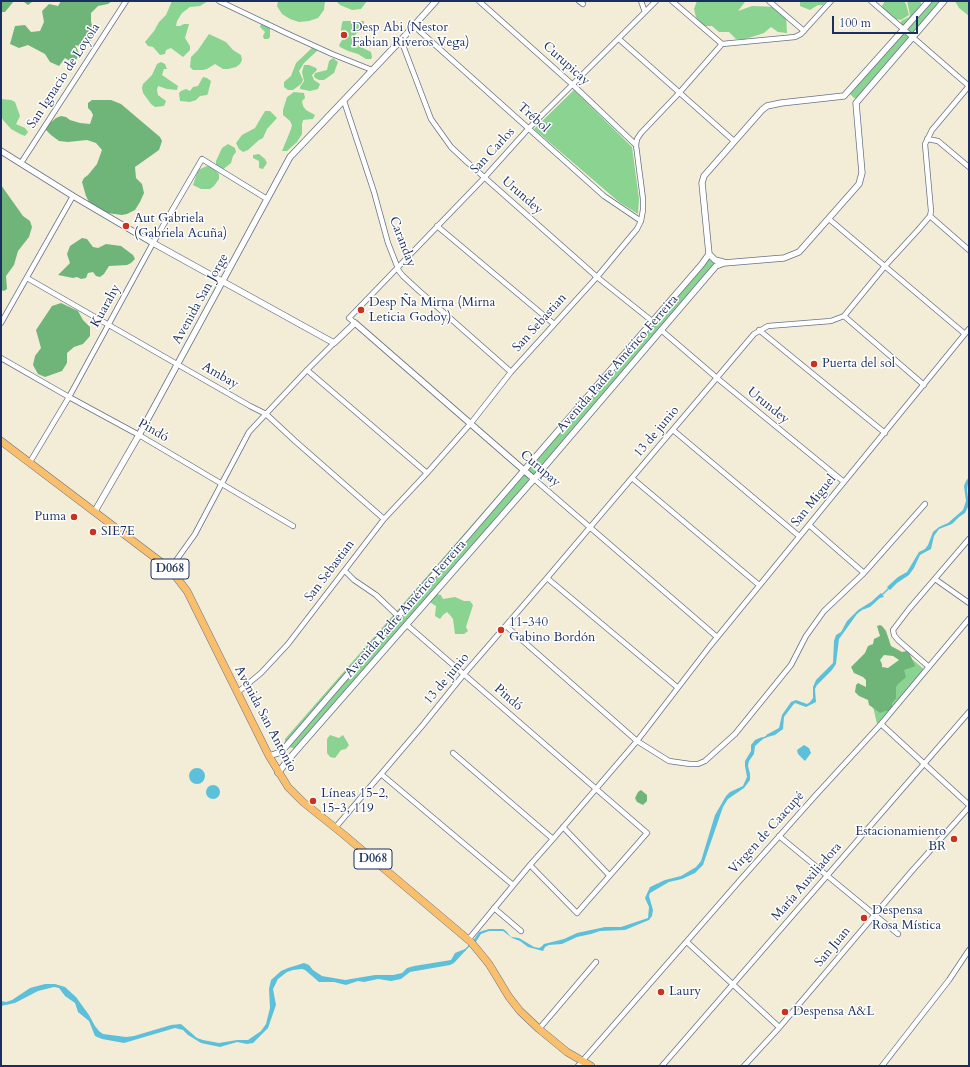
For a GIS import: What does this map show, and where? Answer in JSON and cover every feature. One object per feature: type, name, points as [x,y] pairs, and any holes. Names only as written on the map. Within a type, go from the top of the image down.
[{"type":"main road","name":"Avenida San Antonio","points":[[1,441],[170,569],[187,591],[269,756],[278,773],[293,793],[469,941],[489,964],[509,997],[520,1011],[580,1064],[591,1066]]},
{"type":"street","name":"San Ignacio de Loyola","points":[[21,163],[126,1]]},
{"type":"street","points":[[219,1],[286,34],[372,70]]},
{"type":"street","name":"Avenida San Jorge","points":[[94,511],[139,435],[290,156],[401,40],[436,1]]},
{"type":"street","name":"Curupicay","points":[[479,1],[573,85],[636,145]]},
{"type":"street","points":[[641,1],[645,12]]},
{"type":"street","name":"San Carlos","points":[[349,318],[484,178],[528,129],[656,1]]},
{"type":"street","points":[[672,1],[722,44]]},
{"type":"street","points":[[770,1],[804,31]]},
{"type":"street","points":[[642,221],[643,199],[636,145],[637,139],[641,133],[680,92],[722,44],[795,37],[804,31],[831,1]]},
{"type":"street","points":[[871,1],[969,86],[932,130],[925,144],[930,198],[930,216],[885,266],[844,316],[924,385]]},
{"type":"street","points":[[844,96],[929,1]]},
{"type":"street","points":[[856,103],[844,96],[767,106],[734,141],[702,179],[709,254],[715,260],[724,263],[778,259],[791,256],[799,252],[860,184],[862,179],[856,103],[944,1]]},
{"type":"street","name":"Trébol","points":[[414,26],[604,196],[642,221]]},
{"type":"street","points":[[619,38],[734,141]]},
{"type":"street","name":"Urundey","points":[[401,40],[431,119],[451,146],[484,178],[597,277],[652,321]]},
{"type":"street","name":"Caranday","points":[[344,100],[374,192],[388,243],[398,268],[403,276],[511,372]]},
{"type":"street","points":[[927,139],[938,141],[969,167]]},
{"type":"street","points":[[1,151],[73,196],[154,243],[334,343]]},
{"type":"street","name":"Kuarahy","points":[[30,462],[202,159],[266,199]]},
{"type":"street","points":[[1,323],[73,196]]},
{"type":"street","points":[[930,216],[969,250]]},
{"type":"street","points":[[829,219],[965,334]]},
{"type":"street","name":"San Sebastian","points":[[237,693],[261,673],[288,644],[384,519],[427,473],[471,422],[511,372],[597,277],[642,221]]},
{"type":"street","points":[[437,226],[554,324]]},
{"type":"street","name":"Avenida Padre Américo Ferreira","points":[[281,752],[709,254]]},
{"type":"street","name":"Avenida Padre Américo Ferreira","points":[[278,773],[534,479],[716,266],[724,263]]},
{"type":"street","name":"Ambay","points":[[27,278],[177,365],[266,414],[384,519]]},
{"type":"street","name":"13 de junio","points":[[335,828],[464,674],[754,334],[768,326],[832,322],[844,316]]},
{"type":"street","name":"Curupay","points":[[349,318],[471,422],[534,479],[717,638]]},
{"type":"street","points":[[170,569],[195,534],[249,432],[306,370],[355,323]]},
{"type":"street","name":"San Miguel","points":[[469,941],[513,885],[637,741],[677,687],[759,585],[969,329]]},
{"type":"street","name":"Urundey","points":[[661,330],[844,482]]},
{"type":"street","points":[[760,330],[885,433]]},
{"type":"street","name":"Pindó","points":[[1,358],[68,397],[139,435],[293,526]]},
{"type":"street","points":[[306,370],[427,473]]},
{"type":"street","points":[[673,430],[799,536]]},
{"type":"street","points":[[632,478],[759,585]]},
{"type":"street","points":[[506,626],[637,741],[669,761],[698,764],[705,761],[735,734],[791,665],[806,636],[824,610],[864,573],[925,504]]},
{"type":"street","points":[[808,525],[864,573]]},
{"type":"street","points":[[929,667],[898,640],[894,635],[893,630],[969,539]]},
{"type":"street","points":[[344,571],[376,595],[398,616]]},
{"type":"street","points":[[547,578],[677,687]]},
{"type":"street","points":[[935,579],[969,603]]},
{"type":"street","name":"Virgen de Caacupé","points":[[580,1064],[779,836],[881,724],[969,618]]},
{"type":"street","name":"Pindó","points":[[407,625],[647,833],[609,875]]},
{"type":"street","name":"María Auxiliadora","points":[[662,1066],[969,712]]},
{"type":"street","points":[[881,724],[969,806]]},
{"type":"street","points":[[269,756],[281,752],[288,760]]},
{"type":"street","points":[[453,753],[553,839]]},
{"type":"street","points":[[381,774],[513,885]]},
{"type":"street","name":"San Juan","points":[[744,1066],[780,1027],[969,806]]},
{"type":"street","points":[[530,865],[577,913],[609,875],[563,827]]},
{"type":"street","points":[[779,836],[898,934]]},
{"type":"street","points":[[494,908],[521,931]]},
{"type":"street","points":[[687,942],[780,1027]]},
{"type":"street","points":[[882,1066],[949,980],[969,950]]},
{"type":"street","points":[[539,1029],[596,962]]},
{"type":"green space","points":[[1,1],[14,1],[5,12],[1,12]]},
{"type":"green space","points":[[14,1],[32,2],[28,5],[24,2]]},
{"type":"green space","points":[[61,1],[112,1],[108,4],[98,6],[91,13],[91,22],[94,31],[91,40],[84,47],[75,45],[79,53],[76,62],[73,63],[65,58],[59,66],[50,62],[45,54],[28,45],[19,48],[10,44],[15,26],[25,25],[31,32],[40,31],[44,22],[42,11],[49,4],[58,6]]},
{"type":"green space","points":[[172,1],[208,1],[200,6],[190,7],[182,13],[177,21],[176,26],[189,24],[185,38],[190,46],[190,50],[183,57],[171,48],[166,50],[165,54],[160,55],[153,47],[148,46],[145,42],[159,22],[166,15]]},
{"type":"green space","points":[[278,1],[325,1],[324,10],[318,18],[299,22],[282,14],[277,6]]},
{"type":"green space","points":[[336,1],[367,1],[361,9],[352,10],[340,5]]},
{"type":"green space","points":[[697,1],[751,1],[745,2],[738,11],[752,6],[779,7],[786,14],[787,33],[778,32],[771,27],[764,33],[745,39],[736,39],[729,32],[719,32],[712,26],[702,26],[696,17],[694,9]]},
{"type":"green space","points":[[800,1],[826,1],[823,5],[818,5],[810,10],[800,6]]},
{"type":"green space","points":[[885,1],[904,1],[909,15],[901,20],[886,17],[882,6]]},
{"type":"green space","points":[[907,1],[920,1],[922,5],[928,1],[942,1],[913,34],[901,24],[901,21],[910,15]]},
{"type":"green space","points":[[955,1],[969,1],[969,16],[959,8]]},
{"type":"green space","points":[[266,20],[270,23],[270,37],[268,39],[264,39],[263,36],[265,32],[260,27]]},
{"type":"green space","points":[[343,21],[364,21],[362,30],[356,34],[352,40],[357,45],[371,52],[371,59],[366,59],[340,47],[339,45],[344,37],[341,30]]},
{"type":"green space","points":[[904,33],[909,37],[858,98],[854,98],[849,93]]},
{"type":"green space","points":[[209,34],[226,42],[233,50],[241,55],[242,60],[240,64],[236,67],[228,69],[223,69],[215,64],[207,69],[193,70],[190,67],[191,57]]},
{"type":"green space","points":[[314,46],[318,50],[304,63],[299,71],[303,80],[301,84],[293,90],[288,90],[284,87],[284,82],[291,76],[296,63]]},
{"type":"green space","points":[[333,58],[338,62],[334,73],[324,80],[315,78],[315,73],[327,70],[329,61]]},
{"type":"green space","points":[[161,62],[165,64],[167,69],[164,69],[162,75],[178,86],[177,90],[158,86],[158,95],[166,101],[164,106],[155,107],[143,93],[142,88],[143,84],[152,75],[157,64]]},
{"type":"green space","points":[[304,65],[309,65],[316,68],[317,70],[312,75],[314,80],[320,84],[318,89],[310,91],[300,89],[304,81],[302,72]]},
{"type":"green space","points":[[203,77],[211,81],[207,95],[200,96],[196,100],[190,102],[180,101],[179,93],[186,89],[190,91],[193,87],[198,86]]},
{"type":"green space","points":[[574,90],[632,147],[639,199],[638,214],[619,202],[534,129]]},
{"type":"green space","points":[[294,92],[304,93],[305,98],[302,101],[303,106],[306,110],[315,115],[313,119],[303,120],[302,134],[297,142],[287,151],[282,151],[292,125],[283,115],[283,110],[287,97]]},
{"type":"green space","points":[[1,99],[15,102],[20,116],[16,124],[25,128],[28,132],[25,136],[11,129],[3,120],[1,116]]},
{"type":"green space","points":[[92,100],[111,100],[121,104],[160,137],[162,141],[159,150],[135,167],[136,178],[142,184],[144,193],[135,210],[127,214],[122,215],[107,213],[90,204],[86,196],[82,182],[97,164],[102,150],[96,143],[87,140],[68,142],[59,141],[44,128],[56,118],[61,116],[80,123],[90,124],[93,115],[88,108],[88,103]]},
{"type":"green space","points":[[265,111],[270,111],[277,118],[267,129],[263,138],[248,150],[243,152],[239,149],[236,143],[242,135],[255,128]]},
{"type":"green space","points":[[228,144],[235,148],[236,152],[231,163],[221,171],[216,166],[216,161],[222,148]]},
{"type":"green space","points":[[259,154],[267,163],[263,169],[259,168],[259,161],[253,158],[253,155]]},
{"type":"green space","points":[[207,166],[212,167],[219,174],[219,179],[210,189],[201,189],[193,185],[198,170]]},
{"type":"green space","points":[[1,185],[23,216],[30,221],[32,227],[29,237],[18,251],[14,265],[6,276],[7,289],[4,291],[1,290]]},
{"type":"green space","points":[[82,238],[87,239],[93,247],[98,248],[106,244],[121,246],[133,255],[135,259],[127,265],[109,266],[100,277],[96,276],[93,272],[88,273],[86,278],[81,279],[77,277],[73,278],[58,275],[70,263],[67,254],[70,246]]},
{"type":"green space","points":[[709,257],[716,263],[535,474],[533,475],[523,467],[705,258]]},
{"type":"green space","points":[[61,303],[78,311],[83,320],[90,327],[90,336],[83,344],[74,347],[67,353],[67,363],[62,371],[45,377],[38,374],[33,365],[35,356],[41,348],[36,330],[52,306]]},
{"type":"green space","points":[[519,471],[522,471],[527,475],[529,481],[437,594],[441,595],[443,599],[455,597],[464,601],[470,601],[473,605],[466,627],[468,631],[464,634],[455,634],[453,619],[450,615],[447,612],[440,619],[435,616],[436,606],[428,601],[295,749],[287,746],[285,739]]},
{"type":"green space","points":[[877,626],[882,626],[886,631],[891,646],[902,652],[909,652],[915,666],[904,670],[906,677],[896,687],[896,698],[892,703],[892,711],[880,713],[869,705],[868,700],[859,696],[855,692],[856,685],[858,683],[866,687],[866,680],[854,673],[851,667],[865,653],[868,646],[873,644],[874,639],[880,636]],"holes":[[[884,655],[893,656],[899,660],[888,668],[882,667],[880,660]]]},
{"type":"green space","points":[[907,655],[925,670],[877,724],[871,697]]},
{"type":"green space","points":[[330,735],[339,738],[343,735],[349,745],[346,749],[341,750],[335,758],[330,757],[327,753],[327,739]]},
{"type":"green space","points":[[641,790],[647,795],[647,801],[643,805],[637,802],[635,798]]},
{"type":"water","points":[[969,477],[967,490],[969,505],[965,513],[952,524],[939,529],[934,536],[931,549],[920,555],[909,575],[890,590],[887,587],[898,577],[907,572],[919,552],[925,549],[928,545],[933,532],[939,527],[948,523],[963,510],[966,501],[964,486]]},
{"type":"water","points":[[881,593],[884,597],[880,598],[870,607],[857,614],[839,639],[836,664],[817,685],[815,689],[816,702],[806,707],[795,703],[784,717],[783,729],[775,735],[767,737],[766,735],[779,728],[782,715],[791,702],[796,700],[807,704],[810,702],[813,698],[813,687],[816,680],[833,663],[834,641],[836,635],[841,632],[847,621],[858,610],[871,602]]},
{"type":"water","points":[[762,737],[763,739],[755,746],[754,754],[749,761],[748,766],[750,780],[744,788],[728,799],[723,807],[703,865],[695,873],[682,879],[669,882],[650,893],[649,896],[653,910],[652,916],[649,920],[625,930],[600,931],[577,937],[562,944],[549,945],[545,947],[543,951],[528,947],[520,941],[512,938],[503,931],[489,931],[481,934],[475,943],[473,941],[479,932],[489,929],[503,929],[511,937],[519,938],[534,947],[539,948],[544,944],[564,939],[577,933],[605,927],[621,927],[648,918],[649,907],[645,898],[650,887],[665,880],[681,876],[696,867],[701,861],[715,815],[726,796],[730,792],[743,786],[747,777],[745,761],[751,751],[751,745],[755,740]]},
{"type":"water","points":[[804,745],[809,748],[811,753],[805,761],[798,754],[797,750]]},
{"type":"water","points":[[197,768],[204,773],[205,776],[200,783],[197,784],[190,779],[189,776],[194,769]]},
{"type":"water","points":[[213,785],[218,787],[220,792],[218,797],[213,799],[208,797],[206,792],[208,787]]},
{"type":"water","points":[[465,949],[466,950],[454,963],[450,965],[410,972],[401,979],[391,981],[378,979],[364,982],[358,981],[346,985],[334,982],[319,982],[302,969],[287,972],[278,979],[273,989],[276,1005],[268,1028],[253,1043],[247,1044],[237,1042],[220,1047],[201,1043],[183,1030],[175,1028],[124,1043],[102,1039],[95,1036],[89,1021],[78,1012],[75,1003],[65,996],[59,988],[54,987],[38,991],[15,1003],[1,1006],[1,1001],[6,1002],[12,1000],[30,988],[45,984],[55,984],[65,987],[76,997],[95,1026],[103,1034],[126,1037],[134,1036],[171,1025],[181,1024],[197,1038],[203,1040],[219,1043],[248,1040],[261,1031],[266,1024],[270,1008],[269,989],[271,980],[281,971],[288,968],[304,963],[309,965],[313,970],[322,976],[345,980],[375,975],[393,975],[402,973],[407,968],[414,966],[451,960],[455,953]]},
{"type":"waterway","points":[[882,595],[889,588]]},
{"type":"waterway","points":[[761,739],[768,736]]},
{"type":"waterway","points":[[464,951],[470,945]]},
{"type":"place","name":"Desp Abi (Nestor Fabian Riveros Vega)","points":[[344,35]]},
{"type":"place","name":"Aut Gabriela (Gabriela Acuña)","points":[[126,226]]},
{"type":"place","name":"Desp Ña Mirna (Mirna Leticia Godoy)","points":[[361,310]]},
{"type":"place","name":"Puerta del sol","points":[[814,364]]},
{"type":"place","name":"Puma","points":[[74,517]]},
{"type":"place","name":"SIE7E","points":[[93,532]]},
{"type":"place","name":"11-340 Gabino Bordón","points":[[501,630]]},
{"type":"place","name":"Líneas 15-2, 15-3, 119","points":[[313,801]]},
{"type":"place","name":"Estacionamiento BR","points":[[954,839]]},
{"type":"place","name":"Despensa Rosa Mística","points":[[864,918]]},
{"type":"place","name":"Laury","points":[[661,992]]},
{"type":"place","name":"Despensa A&L","points":[[785,1012]]}]
